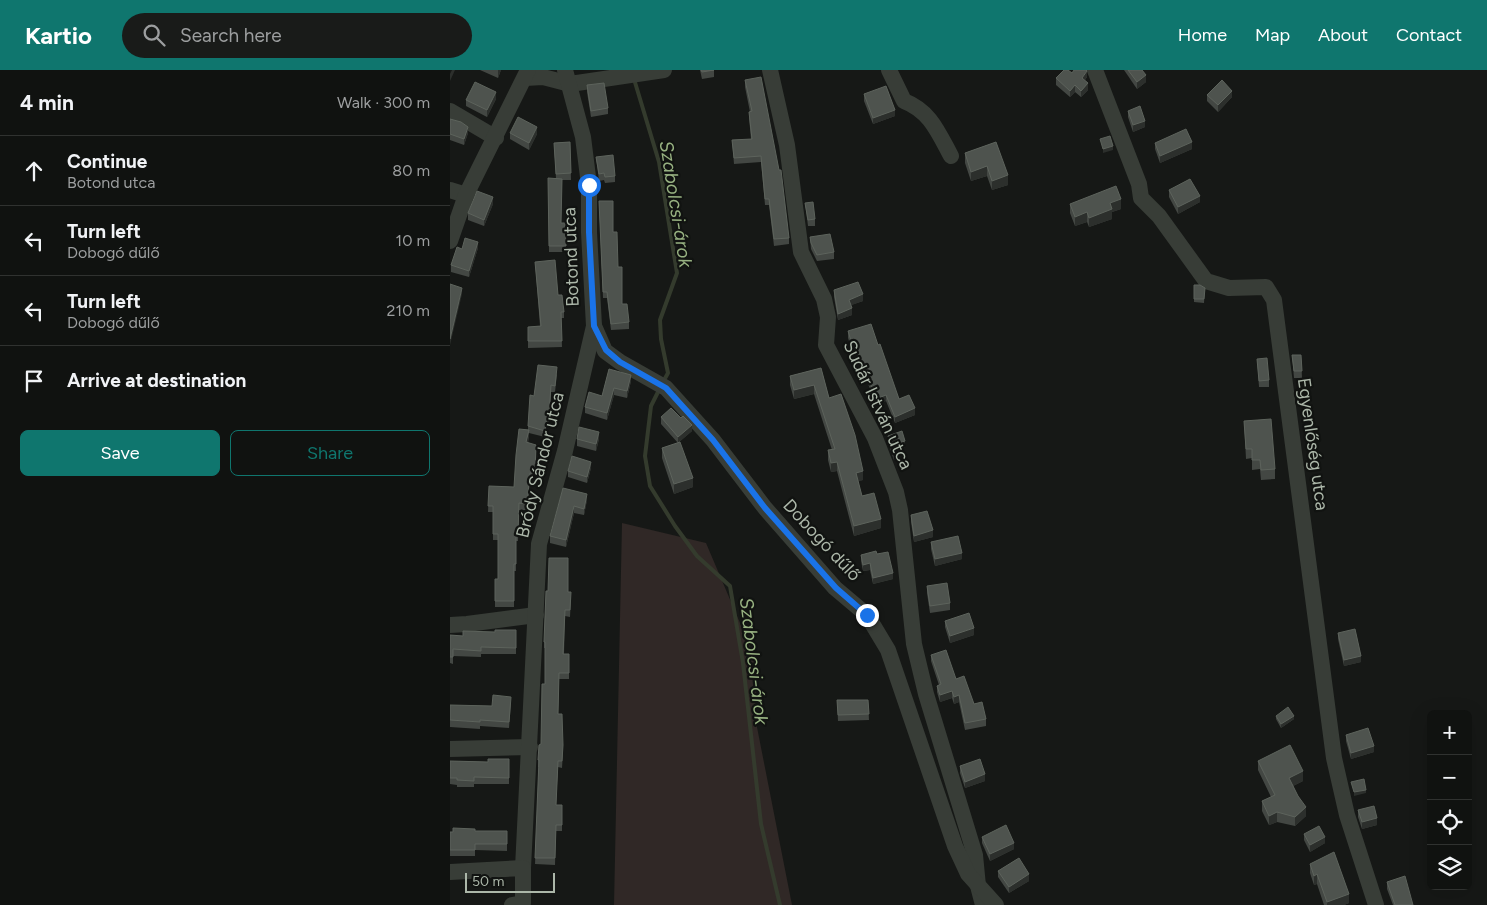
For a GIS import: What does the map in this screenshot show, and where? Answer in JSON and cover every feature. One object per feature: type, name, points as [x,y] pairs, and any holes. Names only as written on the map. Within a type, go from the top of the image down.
[{"type":"street","points":[[450,241],[466,195],[527,74],[543,77],[567,77],[632,74],[664,70]]},
{"type":"street","name":"Sudár István utca","points":[[770,70],[787,145],[801,252],[824,299],[828,318],[826,344],[875,438],[896,492],[900,510],[914,644],[926,694],[975,855],[978,886],[983,905]]},
{"type":"street","points":[[890,70],[904,101],[915,105],[933,122],[950,156]]},
{"type":"street","name":"Egyenlőség utca","points":[[1095,70],[1139,184],[1141,198],[1159,216],[1206,281],[1229,288],[1266,287],[1274,300],[1334,758],[1347,815],[1376,905]]},
{"type":"street","name":"Botond utca","points":[[567,77],[583,137],[589,185],[589,232],[594,326]]},
{"type":"street","points":[[450,112],[496,138]]},
{"type":"street","points":[[450,190],[466,195]]},
{"type":"street","name":"Dobogó dűlő","points":[[594,326],[606,350],[620,362],[662,385],[713,440],[765,508],[836,588],[867,615],[888,650],[955,846],[968,874],[996,905]]},
{"type":"street","name":"Bródy Sándor utca","points":[[519,904],[523,868],[540,544],[565,451],[594,326]]},
{"type":"street","points":[[450,625],[536,615]]},
{"type":"street","points":[[450,750],[530,747]]},
{"type":"street","points":[[450,872],[523,868]]},
{"type":"shaded area","points":[[622,523],[706,543],[757,663],[755,717],[792,905],[614,905]]},
{"type":"building","points":[[1064,70],[1072,73],[1074,70],[1086,70],[1082,78],[1088,83],[1081,91],[1075,85],[1070,91],[1056,78]]},
{"type":"building","points":[[1128,70],[1142,70],[1146,75],[1137,82]]},
{"type":"building","points":[[761,77],[779,170],[781,170],[789,238],[774,239],[769,199],[765,199],[761,156],[734,158],[732,140],[752,139],[749,112],[752,111],[745,80]]},
{"type":"building","points":[[1222,80],[1232,91],[1218,105],[1207,95]]},
{"type":"building","points":[[475,82],[496,92],[487,110],[466,100]]},
{"type":"building","points":[[604,83],[608,108],[591,111],[587,85]]},
{"type":"building","points":[[886,86],[895,110],[873,118],[864,94]]},
{"type":"building","points":[[1140,106],[1145,121],[1133,125],[1128,111]]},
{"type":"building","points":[[518,117],[537,127],[529,143],[510,133]]},
{"type":"building","points":[[450,119],[461,122],[468,127],[464,139],[450,134]]},
{"type":"building","points":[[1186,129],[1192,142],[1160,156],[1155,143]]},
{"type":"building","points":[[1110,136],[1113,146],[1103,149],[1100,139]]},
{"type":"building","points":[[570,142],[571,173],[556,174],[554,143]]},
{"type":"building","points":[[996,142],[1008,175],[992,181],[987,166],[971,172],[965,153]]},
{"type":"building","points":[[613,155],[615,176],[605,177],[604,173],[599,174],[596,157]]},
{"type":"building","points":[[548,178],[562,179],[561,223],[565,223],[566,246],[549,246]]},
{"type":"building","points":[[1190,179],[1200,196],[1178,207],[1169,190]]},
{"type":"building","points":[[1116,186],[1121,199],[1110,203],[1112,209],[1089,218],[1087,212],[1075,217],[1070,204]]},
{"type":"building","points":[[477,191],[493,197],[484,220],[468,213]]},
{"type":"building","points":[[599,201],[613,201],[613,232],[617,232],[618,267],[622,267],[622,304],[627,304],[629,322],[611,324],[607,292],[603,292]]},
{"type":"building","points":[[813,202],[815,219],[808,220],[805,203]]},
{"type":"building","points":[[830,234],[834,252],[817,255],[810,237]]},
{"type":"building","points":[[465,238],[478,242],[469,271],[451,265],[457,247],[462,249]]},
{"type":"building","points":[[555,260],[558,295],[562,295],[564,312],[561,312],[562,341],[528,341],[528,327],[541,326],[535,262]]},
{"type":"building","points":[[858,282],[863,294],[849,300],[852,308],[838,314],[834,290]]},
{"type":"building","points":[[450,284],[462,288],[450,339]]},
{"type":"building","points":[[1194,285],[1200,285],[1205,288],[1204,299],[1194,299]]},
{"type":"building","points":[[871,324],[899,399],[909,395],[915,408],[895,417],[886,395],[876,399],[855,343],[852,344],[848,331]]},
{"type":"building","points":[[1292,355],[1301,355],[1302,371],[1294,371]]},
{"type":"building","points":[[1267,358],[1269,380],[1259,381],[1257,359]]},
{"type":"building","points":[[538,365],[557,367],[555,386],[551,385],[549,416],[547,416],[545,431],[528,426],[530,395],[534,396]]},
{"type":"building","points":[[821,368],[829,398],[841,394],[855,435],[863,471],[856,473],[862,496],[874,493],[881,519],[854,526],[837,462],[831,463],[828,450],[835,449],[814,385],[794,390],[790,376]]},
{"type":"building","points":[[609,369],[631,375],[627,391],[614,388],[607,413],[585,407],[589,392],[602,396]]},
{"type":"building","points":[[671,408],[692,425],[678,437],[661,417]]},
{"type":"building","points":[[1271,419],[1275,469],[1261,470],[1260,460],[1252,460],[1252,449],[1246,449],[1244,421]]},
{"type":"building","points":[[579,427],[599,432],[596,444],[577,439]]},
{"type":"building","points":[[519,429],[529,430],[526,442],[536,445],[535,473],[530,473],[527,504],[519,503],[516,564],[514,564],[514,601],[495,601],[495,579],[498,579],[498,534],[493,534],[493,506],[488,506],[489,486],[514,487]]},
{"type":"building","points":[[902,431],[905,441],[896,444],[899,452],[894,453],[888,436]]},
{"type":"building","points":[[680,442],[693,478],[674,484],[662,448]]},
{"type":"building","points":[[572,456],[591,462],[587,477],[568,471]]},
{"type":"building","points":[[563,488],[587,494],[584,509],[574,506],[566,540],[550,536]]},
{"type":"building","points":[[927,511],[933,530],[914,536],[911,515]]},
{"type":"building","points":[[958,536],[962,553],[935,559],[931,542]]},
{"type":"building","points":[[876,551],[877,554],[888,552],[893,573],[873,578],[870,563],[863,565],[861,555]]},
{"type":"building","points":[[549,558],[568,558],[568,592],[571,592],[570,610],[565,610],[563,654],[569,654],[569,673],[559,673],[558,714],[562,714],[563,745],[562,761],[558,761],[556,805],[562,805],[562,825],[556,825],[555,858],[535,858],[542,684],[545,684],[544,642]]},
{"type":"building","points":[[947,583],[950,603],[930,606],[927,586]]},
{"type":"building","points":[[969,613],[974,628],[950,636],[945,621]]},
{"type":"building","points":[[1355,629],[1361,656],[1344,660],[1338,633]]},
{"type":"building","points":[[495,630],[516,630],[516,648],[481,647],[481,651],[453,649],[453,657],[450,657],[450,635],[463,636],[463,631],[495,632]]},
{"type":"building","points":[[946,650],[956,679],[964,676],[974,704],[982,702],[986,719],[965,723],[959,695],[954,697],[952,691],[940,695],[937,686],[941,684],[931,655]]},
{"type":"building","points":[[493,695],[511,697],[509,722],[450,720],[450,705],[492,706]]},
{"type":"building","points":[[837,700],[868,700],[869,714],[838,715]]},
{"type":"building","points":[[1288,707],[1294,716],[1281,724],[1276,716]]},
{"type":"building","points":[[1368,728],[1374,746],[1351,753],[1346,735]]},
{"type":"building","points":[[1290,745],[1303,771],[1289,778],[1306,807],[1295,817],[1277,812],[1269,816],[1262,801],[1275,795],[1258,761]]},
{"type":"building","points":[[488,759],[509,759],[509,778],[474,777],[474,781],[450,778],[450,761],[488,762]]},
{"type":"building","points":[[980,759],[985,774],[965,782],[960,766]]},
{"type":"building","points":[[1364,779],[1366,790],[1354,792],[1351,782]]},
{"type":"building","points":[[1374,806],[1377,818],[1362,822],[1358,810]]},
{"type":"building","points":[[1006,825],[1014,843],[990,854],[982,837]]},
{"type":"building","points":[[1319,826],[1325,837],[1310,845],[1304,834]]},
{"type":"building","points":[[453,828],[475,829],[475,831],[507,831],[507,844],[475,844],[475,850],[450,850],[450,832],[453,832]]},
{"type":"building","points":[[1334,852],[1349,894],[1327,902],[1317,874],[1314,876],[1310,864]]},
{"type":"building","points":[[1019,858],[1029,874],[1009,887],[998,871]]},
{"type":"building","points":[[1405,876],[1413,905],[1395,905],[1387,882]]},
{"type":"waterway","name":"Szabolcsi-árok","points":[[634,79],[659,162],[677,273],[660,320],[661,339],[668,373],[663,382]]},
{"type":"waterway","name":"Szabolcsi-árok","points":[[660,388],[651,406],[645,456],[650,486],[675,526],[697,556],[730,586],[743,663],[761,824],[780,905]]},
{"type":"route","points":[[589,185],[589,232],[594,326],[606,350],[620,362],[666,388],[713,440],[765,508],[836,588],[867,615]]}]
